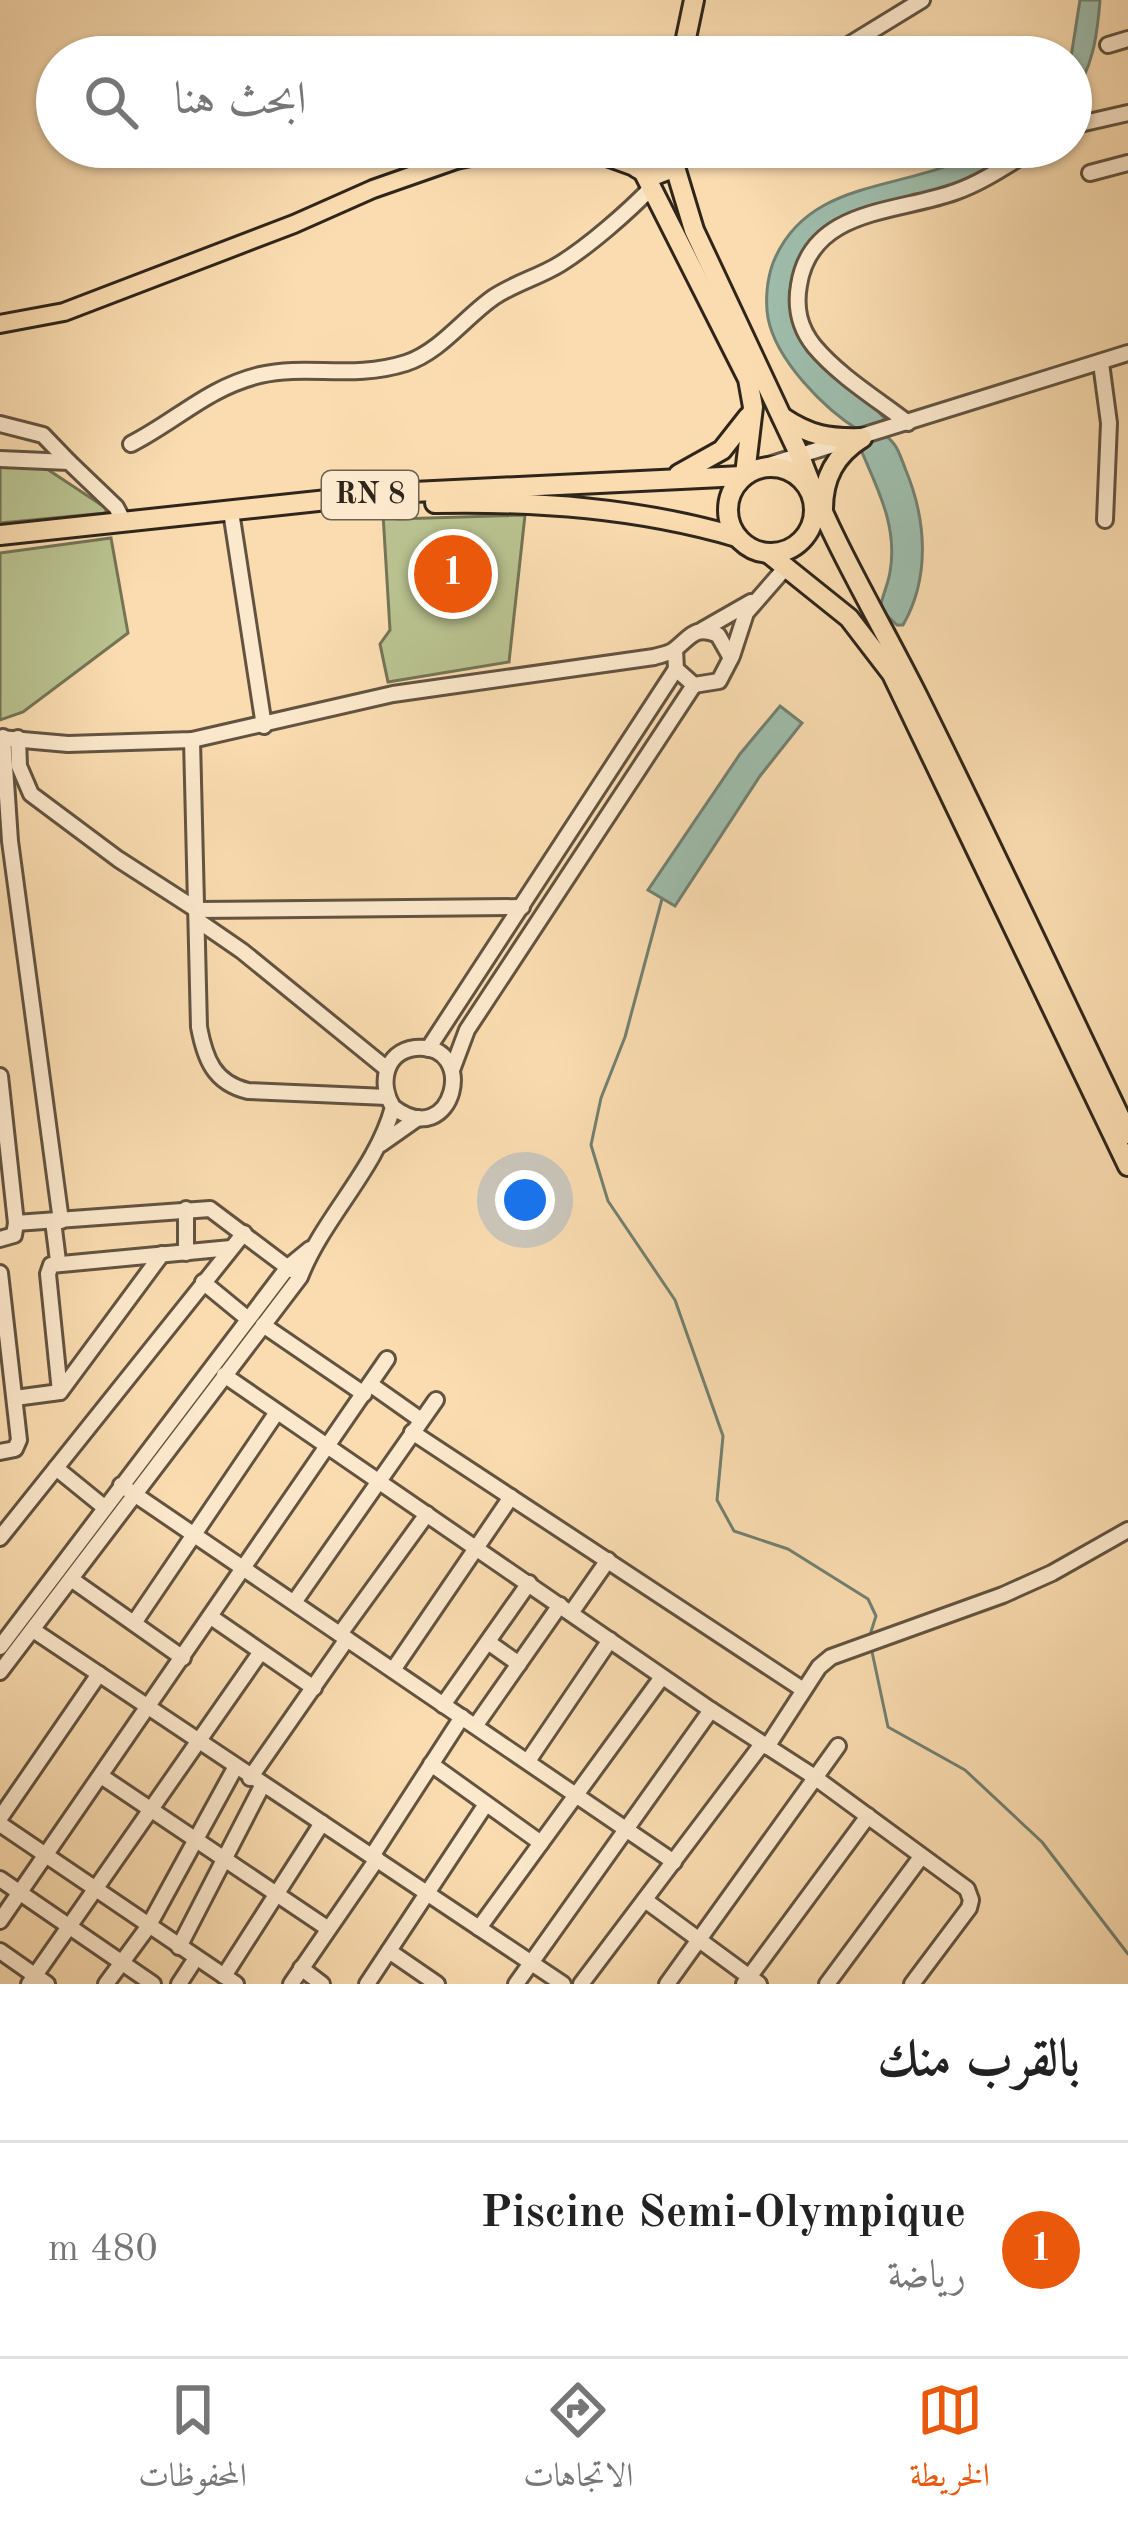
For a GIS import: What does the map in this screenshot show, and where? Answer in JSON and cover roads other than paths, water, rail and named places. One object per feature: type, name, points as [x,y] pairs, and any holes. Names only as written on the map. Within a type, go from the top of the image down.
[{"type":"highway","points":[[682,36],[690,0]]},
{"type":"highway","points":[[640,168],[748,380],[753,407],[750,472]]},
{"type":"highway","points":[[644,176],[661,176],[668,168]]},
{"type":"highway","points":[[683,168],[694,230],[800,455],[812,494],[809,530],[792,548],[768,553]]},
{"type":"highway","points":[[658,478],[692,469],[722,450],[753,407]]},
{"type":"highway","points":[[781,415],[812,435],[862,438]]},
{"type":"highway","points":[[824,514],[830,470],[862,438]]},
{"type":"highway","points":[[1128,1134],[884,647],[787,566],[736,537],[727,512],[734,487],[750,472],[792,471],[824,514],[871,606],[884,647],[948,787],[1128,1166]]},
{"type":"highway","name":"RN 8","points":[[0,540],[393,493],[750,472]]},
{"type":"highway","name":"RN 8","points":[[0,540],[391,503],[507,502],[628,513],[736,537]]},
{"type":"main road","points":[[0,324],[64,312],[433,168]]},
{"type":"main road","points":[[626,168],[644,176]]},
{"type":"street","points":[[863,36],[922,0]]},
{"type":"street","points":[[1108,45],[1128,39]]},
{"type":"street","points":[[1092,121],[1128,113]]},
{"type":"street","points":[[1090,173],[1128,163]]},
{"type":"street","points":[[908,423],[842,373],[810,341],[796,304],[801,270],[817,242],[855,218],[972,186],[1002,168]]},
{"type":"street","points":[[131,444],[227,385],[289,370],[347,374],[410,362],[494,297],[562,262],[632,208],[644,176]]},
{"type":"street","points":[[750,472],[1128,353]]},
{"type":"street","points":[[1101,362],[1109,423],[1105,520]]},
{"type":"street","points":[[0,424],[44,435],[116,507],[124,522]]},
{"type":"street","points":[[0,459],[69,462]]},
{"type":"street","points":[[232,518],[264,726]]},
{"type":"street","points":[[0,1672],[70,1579],[127,1489],[294,1272],[381,1144],[418,1118],[434,1115],[449,1101],[454,1091],[452,1070],[467,1030],[694,685],[718,681],[755,600],[787,566]]},
{"type":"street","points":[[428,1049],[676,669],[675,649],[682,638],[755,600]]},
{"type":"street","points":[[701,630],[718,635],[731,658]]},
{"type":"street","points":[[7,738],[68,744],[192,740],[393,694],[653,657],[675,649]]},
{"type":"street","points":[[676,669],[694,685]]},
{"type":"street","points":[[7,738],[31,794],[197,915],[387,1069],[390,1102],[381,1144]]},
{"type":"street","points":[[7,738],[12,861],[57,1221],[58,1262]]},
{"type":"street","points":[[192,740],[204,1054],[228,1086],[390,1102],[418,1118]]},
{"type":"street","points":[[197,915],[522,907]]},
{"type":"street","points":[[387,1069],[406,1051],[428,1049],[452,1070]]},
{"type":"street","points":[[0,1076],[16,1223],[14,1234],[0,1239]]},
{"type":"street","points":[[186,1209],[189,1253],[207,1278],[256,1322],[367,1389],[512,1497],[802,1689]]},
{"type":"street","points":[[16,1223],[210,1209],[294,1272]]},
{"type":"street","points":[[2,1530],[244,1233]]},
{"type":"street","points":[[61,1392],[48,1274],[51,1264],[231,1247]]},
{"type":"street","points":[[15,1398],[61,1392],[162,1254]]},
{"type":"street","points":[[0,1273],[17,1445],[0,1452]]},
{"type":"street","points":[[0,1647],[104,1507],[127,1489],[224,1375],[256,1322]]},
{"type":"street","points":[[0,1921],[387,1359]]},
{"type":"street","points":[[224,1375],[814,1777],[967,1889],[971,1900],[912,1984]]},
{"type":"street","points":[[295,1601],[436,1400]]},
{"type":"street","points":[[134,1623],[277,1412]]},
{"type":"street","points":[[56,1468],[104,1507]]},
{"type":"street","points":[[127,1489],[674,1862]]},
{"type":"street","points":[[393,1670],[512,1497]]},
{"type":"street","points":[[0,1510],[24,1508]]},
{"type":"street","points":[[179,1947],[256,1782],[344,1637],[427,1514]]},
{"type":"street","points":[[581,1984],[764,1746],[818,1666],[831,1657],[1003,1595],[1128,1530]]},
{"type":"street","points":[[290,1984],[431,1764],[608,1560]]},
{"type":"street","points":[[70,1579],[184,1658]]},
{"type":"street","points":[[443,1705],[529,1583]]},
{"type":"street","points":[[211,1617],[314,1688]]},
{"type":"street","points":[[33,1630],[563,1984]]},
{"type":"street","points":[[528,1761],[610,1640]]},
{"type":"street","points":[[488,1642],[519,1664]]},
{"type":"street","points":[[0,1951],[37,1981],[69,1927],[260,1653]]},
{"type":"street","points":[[99,1673],[0,1821],[148,1927],[230,1980],[322,1822]]},
{"type":"street","points":[[479,1928],[662,1676]]},
{"type":"street","points":[[516,1984],[711,1710]]},
{"type":"street","points":[[667,1984],[838,1746]]},
{"type":"street","points":[[431,1764],[541,1843]]},
{"type":"street","points":[[106,1984],[148,1927],[235,1768]]},
{"type":"street","points":[[101,1776],[327,1928]]},
{"type":"street","points":[[367,1984],[486,1804]]},
{"type":"street","points":[[644,1900],[751,1981],[868,1816]]},
{"type":"street","points":[[827,1984],[921,1857]]},
{"type":"street","points":[[0,1879],[153,1984]]},
{"type":"street","points":[[389,1952],[437,1984]]},
{"type":"street","points":[[179,1984],[196,1958]]},
{"type":"street","points":[[301,1968],[322,1984]]},
{"type":"waterway","points":[[662,899],[591,1145],[608,1201],[675,1300],[723,1436],[717,1500],[734,1531],[788,1549],[868,1599],[876,1616],[869,1638]]},
{"type":"waterway","points":[[871,1647],[888,1727],[965,1770],[1042,1842],[1128,1954]]},
{"type":"place","name":"Piscine Semi-Olympique","points":[[453,574]]}]
